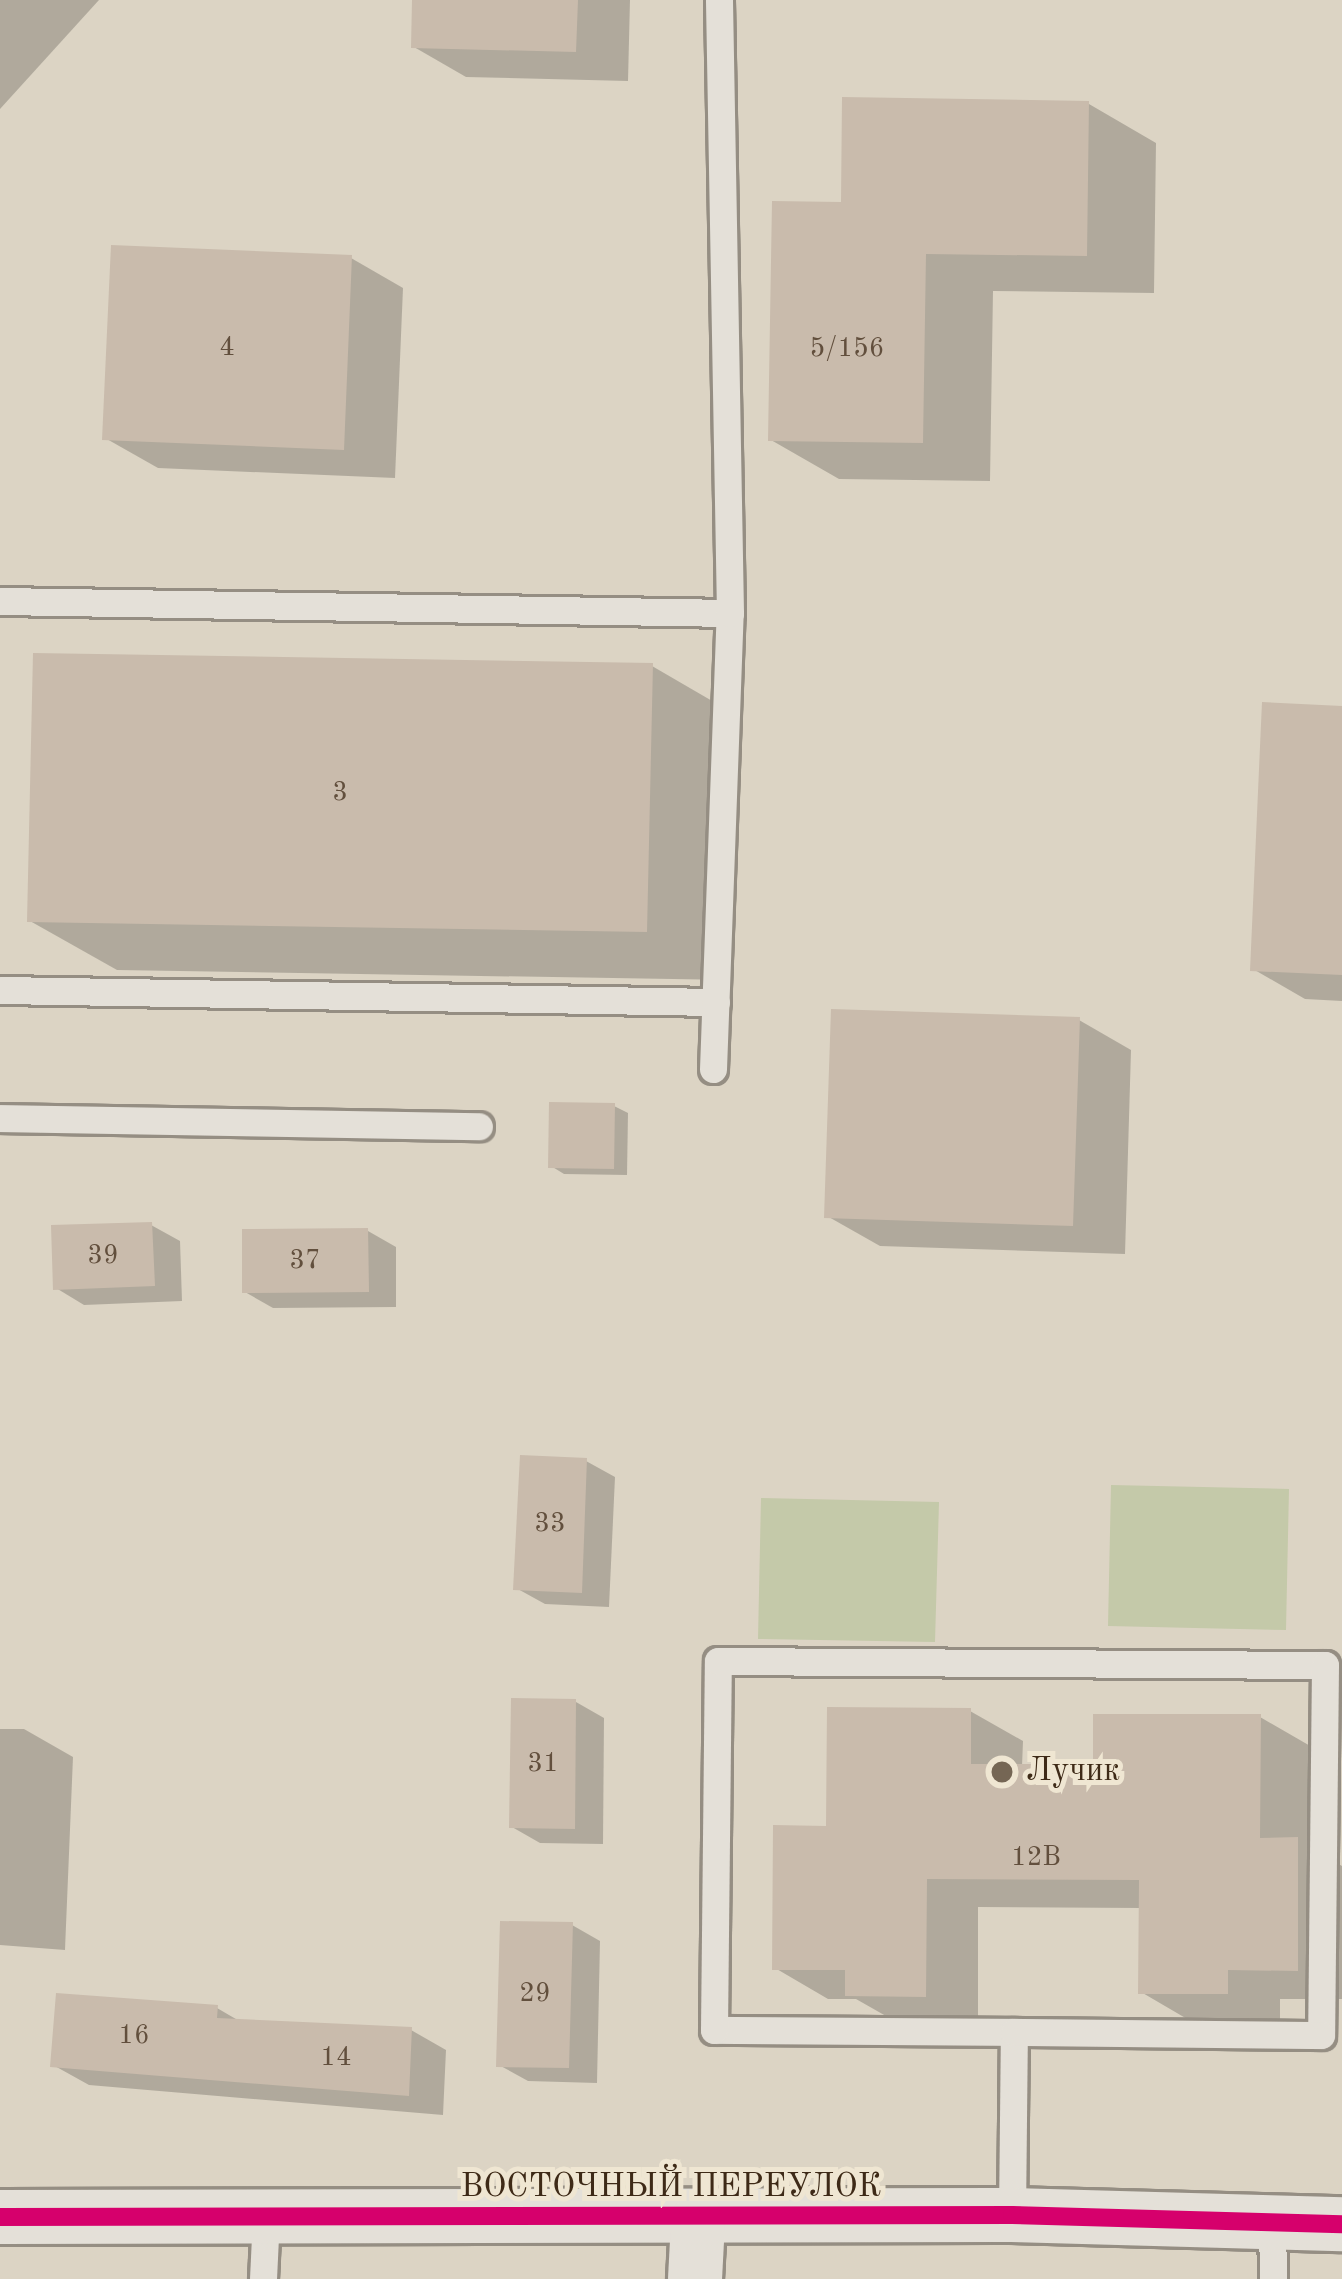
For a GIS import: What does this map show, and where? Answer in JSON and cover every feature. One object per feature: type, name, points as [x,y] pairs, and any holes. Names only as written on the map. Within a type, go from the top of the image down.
[{"type":"street","name":"ВОСТОЧНЫЙ ПЕРЕУЛОК","points":[[0,2217],[698,2221],[1012,2216],[1342,2224]]},
{"type":"street","points":[[695,2279],[698,2221]]},
{"type":"lane","points":[[713,1069],[730,614],[719,0]]},
{"type":"lane","points":[[0,601],[730,614]]},
{"type":"lane","points":[[0,990],[716,1002]]},
{"type":"lane","points":[[0,1118],[479,1126]]},
{"type":"lane","points":[[718,1660],[1325,1665],[1321,2035],[1014,2032],[714,2030],[718,1660]]},
{"type":"lane","points":[[1012,2216],[1014,2032]]},
{"type":"lane","points":[[263,2279],[266,2216]]},
{"type":"lane","points":[[1272,2222],[1273,2279]]},
{"type":"green space","points":[[1111,1485],[1289,1489],[1286,1630],[1108,1626]]},
{"type":"green space","points":[[761,1498],[939,1502],[935,1642],[758,1639]]},
{"type":"building","points":[[412,0],[578,0],[576,52],[411,48]]},
{"type":"building","points":[[842,97],[1089,101],[1087,256],[926,254],[923,443],[768,441],[772,201],[841,202]]},
{"type":"building","points":[[111,245],[352,255],[344,450],[102,440]]},
{"type":"building","points":[[33,653],[653,663],[647,932],[27,922]]},
{"type":"building","points":[[1262,702],[1342,706],[1342,975],[1250,971]]},
{"type":"building","points":[[831,1009],[1080,1017],[1073,1226],[824,1218]]},
{"type":"building","points":[[549,1102],[615,1103],[614,1169],[548,1168]]},
{"type":"building","points":[[152,1222],[155,1286],[53,1290],[51,1225]]},
{"type":"building","points":[[368,1228],[369,1292],[242,1293],[242,1229]]},
{"type":"building","points":[[520,1455],[587,1458],[582,1593],[513,1590]]},
{"type":"building","points":[[511,1698],[576,1699],[575,1829],[509,1828]]},
{"type":"building","points":[[827,1707],[971,1708],[971,1764],[1093,1764],[1093,1714],[1261,1714],[1260,1838],[1298,1837],[1298,1971],[1228,1970],[1228,1994],[1138,1994],[1139,1880],[927,1879],[926,1997],[845,1996],[845,1970],[772,1970],[773,1825],[826,1826]]},
{"type":"building","points":[[500,1921],[573,1922],[569,2068],[496,2067]]},
{"type":"building","points":[[56,1993],[218,2005],[217,2018],[412,2027],[409,2096],[50,2067]]},
{"type":"cycle path","points":[[0,2217],[1012,2215],[1342,2224]]},
{"type":"place","name":"Лучик","points":[[1002,1772]]}]
